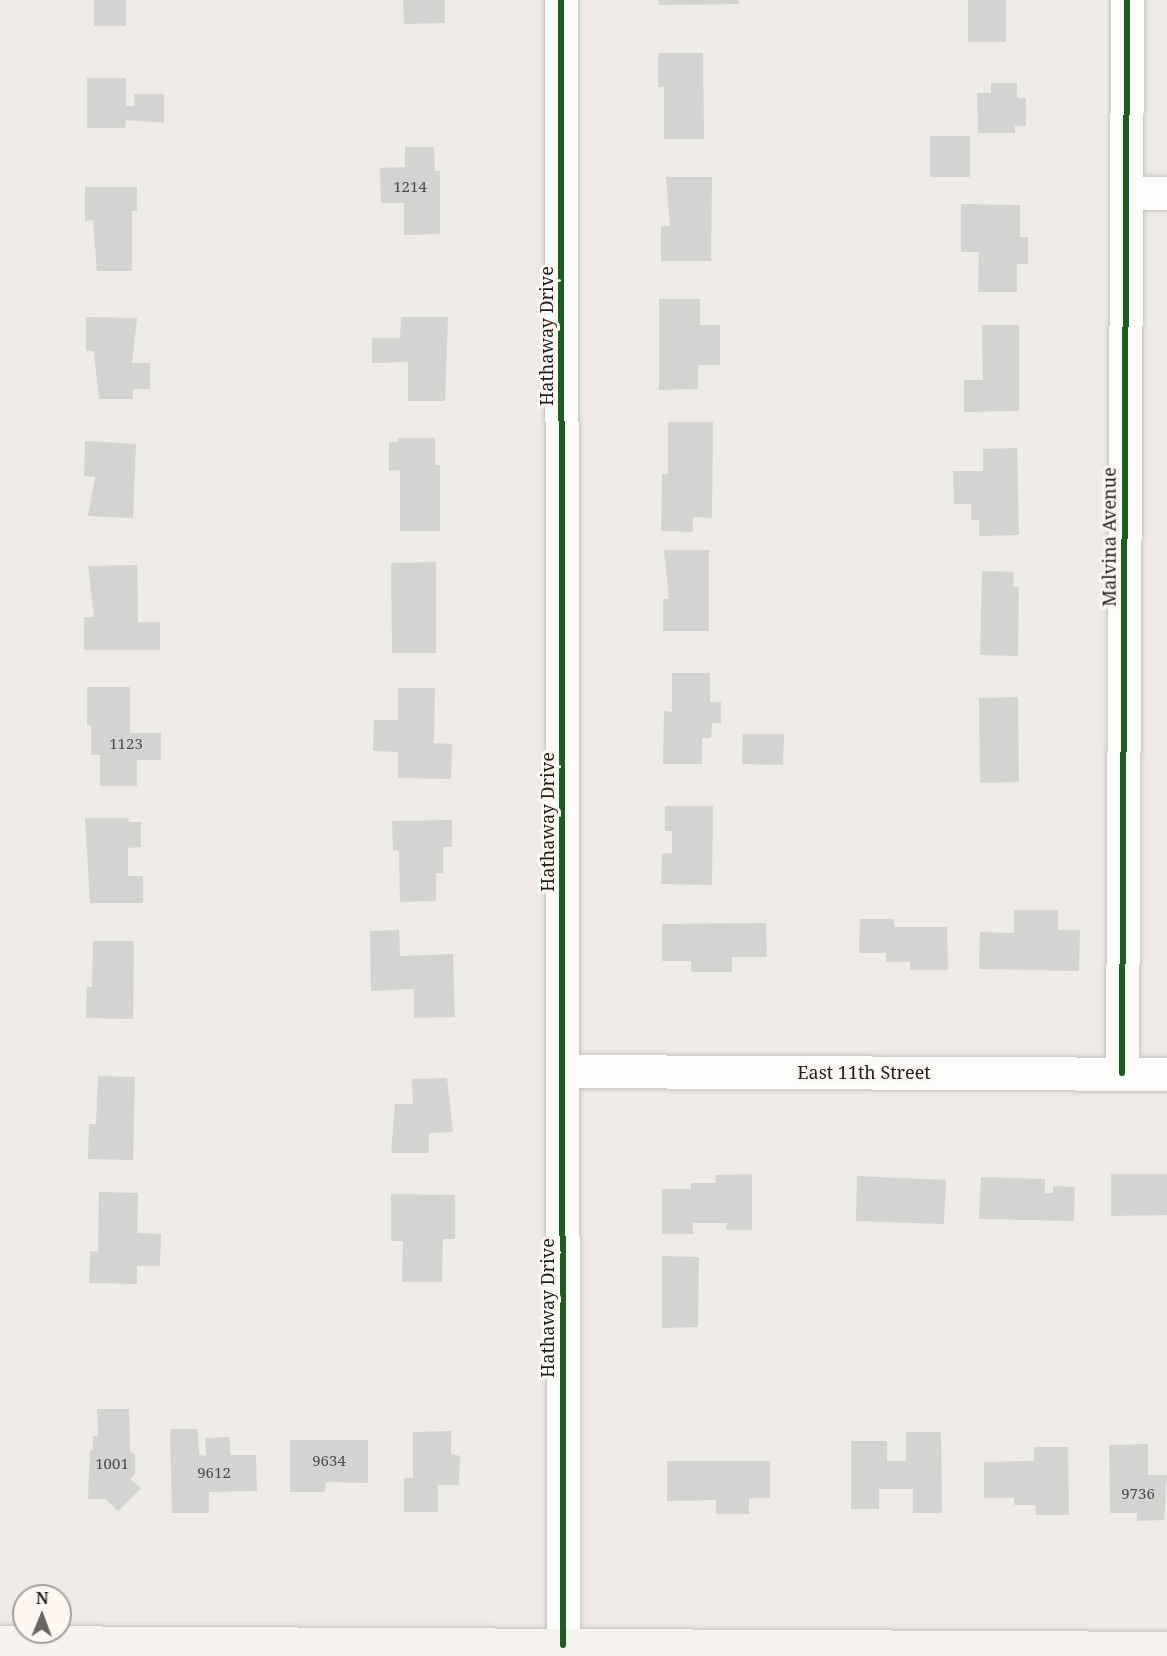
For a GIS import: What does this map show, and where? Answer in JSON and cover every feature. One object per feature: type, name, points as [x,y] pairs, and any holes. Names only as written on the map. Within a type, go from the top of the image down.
[{"type":"main road","points":[[0,1642],[359,1650],[563,1645],[1167,1648]]},
{"type":"street","name":"Hathaway Drive","points":[[561,0],[563,1645]]},
{"type":"street","name":"Malvina Avenue","points":[[1122,1073],[1127,0]]},
{"type":"street","points":[[1126,193],[1167,193]]},
{"type":"street","name":"East 11th Street","points":[[562,1071],[1167,1074]]},
{"type":"building","points":[[94,0],[126,0],[126,26],[94,26]]},
{"type":"building","points":[[403,0],[445,0],[445,23],[404,24]]},
{"type":"building","points":[[658,0],[739,0],[739,4],[659,5]]},
{"type":"building","points":[[968,0],[1006,0],[1006,42],[968,42]]},
{"type":"building","points":[[658,53],[703,53],[704,139],[664,139],[664,87],[658,87]]},
{"type":"building","points":[[87,78],[126,78],[126,106],[135,106],[134,94],[164,94],[164,123],[126,120],[125,128],[87,128]]},
{"type":"building","points":[[991,83],[1017,83],[1017,98],[1026,98],[1026,126],[1015,126],[1015,133],[978,133],[977,93],[991,93]]},
{"type":"building","points":[[930,136],[970,136],[970,177],[930,177]]},
{"type":"building","points":[[405,147],[434,147],[435,171],[440,171],[440,234],[404,235],[404,203],[381,203],[380,168],[405,167]]},
{"type":"building","points":[[666,177],[712,177],[711,261],[661,261],[661,226],[670,226]]},
{"type":"building","points":[[85,187],[137,187],[137,211],[132,211],[132,271],[97,271],[93,220],[85,221]]},
{"type":"building","points":[[961,204],[1020,205],[1020,237],[1028,237],[1028,264],[1017,264],[1017,292],[978,292],[979,252],[961,252]]},
{"type":"building","points":[[659,299],[700,299],[700,325],[720,325],[720,365],[698,365],[698,389],[659,390]]},
{"type":"building","points":[[86,317],[137,318],[132,363],[150,363],[150,389],[133,389],[133,399],[99,399],[94,351],[86,351]]},
{"type":"building","points":[[401,317],[448,317],[445,401],[408,401],[408,362],[372,363],[372,338],[400,338]]},
{"type":"building","points":[[982,325],[1019,325],[1019,411],[964,412],[964,380],[983,380]]},
{"type":"building","points":[[668,422],[713,422],[712,518],[693,517],[693,532],[661,531],[662,474],[668,474]]},
{"type":"building","points":[[398,438],[435,438],[435,465],[440,465],[440,531],[400,531],[400,470],[389,471],[389,442],[399,442]]},
{"type":"building","points":[[85,441],[136,444],[133,518],[88,516],[95,477],[84,476]]},
{"type":"building","points":[[1017,448],[1019,535],[979,536],[979,520],[971,520],[971,504],[954,504],[953,471],[983,471],[983,449]]},
{"type":"building","points":[[664,550],[709,550],[709,631],[663,631],[663,599],[669,599]]},
{"type":"building","points":[[436,562],[436,653],[392,653],[391,563]]},
{"type":"building","points":[[137,565],[138,622],[160,622],[160,650],[84,650],[84,617],[94,617],[88,566]]},
{"type":"building","points":[[982,571],[1014,572],[1013,587],[1019,587],[1018,656],[980,655]]},
{"type":"building","points":[[672,673],[710,673],[710,702],[721,702],[721,723],[712,723],[711,738],[702,738],[702,764],[663,764],[664,711],[672,712]]},
{"type":"building","points":[[87,687],[130,687],[130,733],[161,733],[161,760],[137,760],[137,786],[100,786],[100,755],[91,755],[91,725],[87,725]]},
{"type":"building","points":[[398,688],[435,688],[434,743],[452,744],[451,779],[398,778],[398,752],[373,751],[374,720],[398,720]]},
{"type":"building","points":[[1018,697],[1019,782],[980,783],[979,698]]},
{"type":"building","points":[[743,734],[784,734],[783,765],[742,764]]},
{"type":"building","points":[[665,806],[713,806],[712,885],[661,884],[662,854],[672,853],[672,831],[665,831]]},
{"type":"building","points":[[85,818],[129,818],[128,822],[141,822],[141,847],[128,848],[128,876],[143,876],[143,903],[90,903]]},
{"type":"building","points":[[452,820],[452,847],[443,847],[443,873],[436,873],[436,901],[400,902],[399,851],[393,850],[392,821]]},
{"type":"building","points":[[1014,910],[1058,910],[1058,930],[1080,930],[1079,971],[979,969],[980,932],[1014,933]]},
{"type":"building","points":[[860,919],[894,919],[894,927],[947,927],[948,970],[910,970],[910,962],[886,962],[886,953],[859,953]]},
{"type":"building","points":[[766,923],[767,957],[732,957],[732,972],[691,972],[691,961],[662,961],[662,924]]},
{"type":"building","points":[[399,930],[400,956],[453,954],[455,1017],[414,1018],[414,989],[371,991],[370,931]]},
{"type":"building","points":[[93,941],[134,941],[133,1019],[86,1018],[87,987],[92,987]]},
{"type":"building","points":[[98,1076],[135,1077],[133,1160],[88,1159],[89,1124],[96,1124]]},
{"type":"building","points":[[447,1078],[453,1132],[429,1133],[429,1153],[391,1153],[395,1104],[413,1104],[412,1079]]},
{"type":"building","points":[[752,1174],[752,1230],[726,1230],[727,1223],[693,1223],[693,1234],[662,1234],[662,1189],[691,1189],[691,1183],[716,1183],[715,1175]]},
{"type":"building","points":[[1111,1174],[1167,1174],[1167,1215],[1111,1216]]},
{"type":"building","points":[[857,1176],[946,1180],[944,1224],[856,1221]]},
{"type":"building","points":[[981,1177],[1045,1179],[1045,1193],[1053,1193],[1053,1186],[1075,1187],[1074,1221],[979,1219]]},
{"type":"building","points":[[99,1192],[138,1193],[137,1233],[161,1234],[160,1266],[137,1266],[137,1284],[89,1283],[90,1251],[98,1252]]},
{"type":"building","points":[[391,1194],[455,1195],[455,1239],[443,1239],[442,1282],[402,1282],[403,1241],[391,1241]]},
{"type":"building","points":[[662,1256],[699,1257],[698,1327],[662,1328]]},
{"type":"building","points":[[97,1409],[129,1409],[130,1451],[135,1455],[135,1474],[130,1479],[141,1488],[118,1511],[105,1499],[88,1499],[90,1450],[93,1450],[93,1436],[98,1436]]},
{"type":"building","points":[[170,1429],[198,1429],[199,1455],[206,1456],[205,1438],[230,1437],[230,1455],[256,1455],[257,1491],[209,1492],[209,1513],[172,1513]]},
{"type":"building","points":[[451,1431],[451,1454],[460,1456],[459,1485],[438,1485],[438,1512],[404,1512],[404,1478],[413,1478],[413,1432]]},
{"type":"building","points":[[906,1432],[941,1432],[942,1513],[913,1513],[913,1489],[879,1489],[879,1509],[851,1509],[851,1441],[887,1441],[887,1461],[906,1461]]},
{"type":"building","points":[[290,1440],[368,1440],[368,1483],[326,1482],[325,1492],[290,1492]]},
{"type":"building","points":[[1148,1444],[1148,1475],[1167,1475],[1164,1520],[1137,1521],[1137,1513],[1110,1513],[1109,1445]]},
{"type":"building","points":[[1034,1447],[1068,1447],[1069,1515],[1036,1515],[1035,1505],[1014,1505],[1014,1498],[984,1498],[984,1462],[1034,1461]]},
{"type":"building","points":[[667,1461],[770,1461],[770,1498],[749,1498],[749,1514],[716,1514],[716,1500],[667,1501]]},
{"type":"cycle path","points":[[561,0],[563,1645]]},
{"type":"cycle path","points":[[1122,1073],[1127,0]]}]
